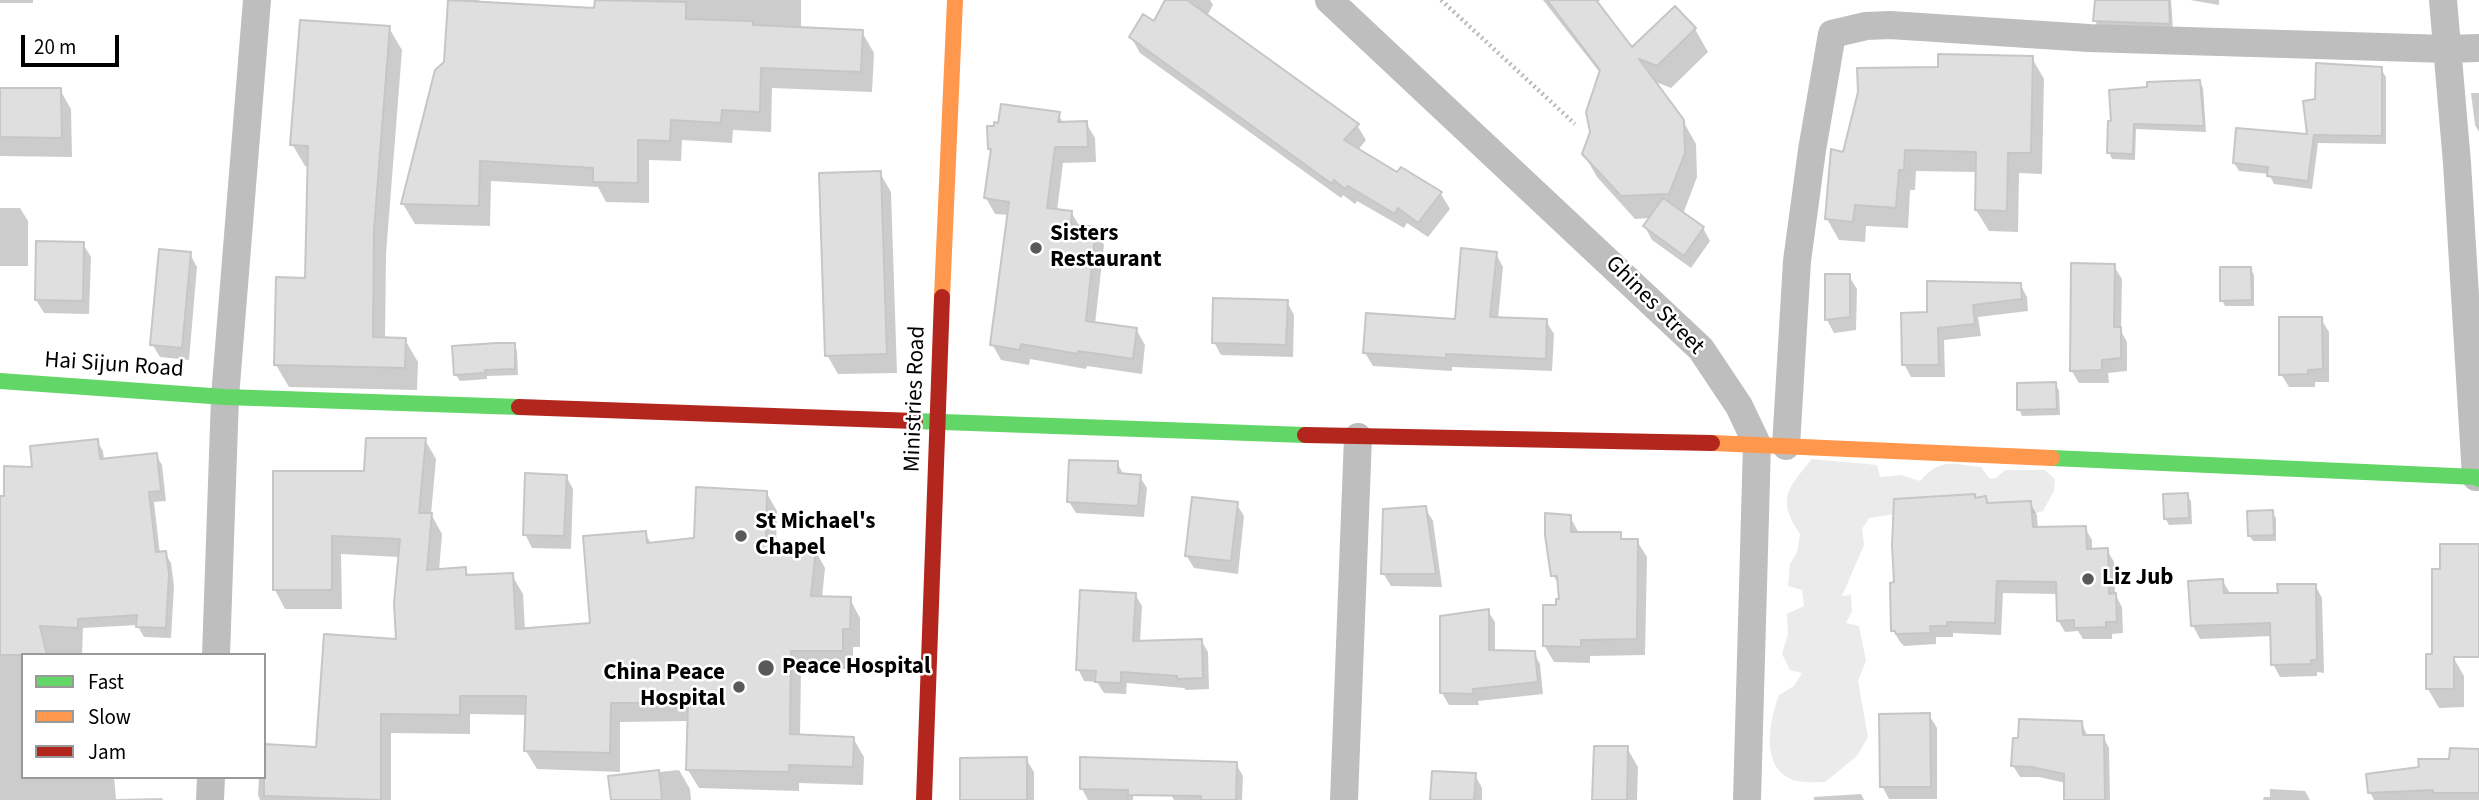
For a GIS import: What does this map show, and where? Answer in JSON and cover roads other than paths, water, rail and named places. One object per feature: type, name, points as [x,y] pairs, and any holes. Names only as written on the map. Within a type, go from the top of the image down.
[{"type":"street","points":[[216,653],[225,397],[257,0]]},
{"type":"street","name":"Ministries Road","points":[[924,800],[955,0]]},
{"type":"street","name":"Ghines Street","points":[[1329,0],[1700,349],[1739,406],[1757,444],[1747,800]]},
{"type":"street","points":[[2443,0],[2457,163],[2477,478]]},
{"type":"street","points":[[1786,446],[1797,261],[1832,34],[1866,26],[1890,24],[2089,38],[2479,48]]},
{"type":"street","name":"Hai Sijun Road","points":[[0,381],[225,397],[1358,437],[1757,444],[2477,478]]},
{"type":"street","points":[[1344,800],[1358,437]]},
{"type":"street","points":[[210,800],[211,779]]},
{"type":"place","name":"Sisters Restaurant","points":[[1036,248]]},
{"type":"place","name":"St Michael's Chapel","points":[[741,536]]},
{"type":"place","name":"Liz Jub","points":[[2088,579]]},
{"type":"place","name":"Peace Hospital","points":[[766,668]]},
{"type":"place","name":"China Peace Hospital","points":[[739,687]]}]
